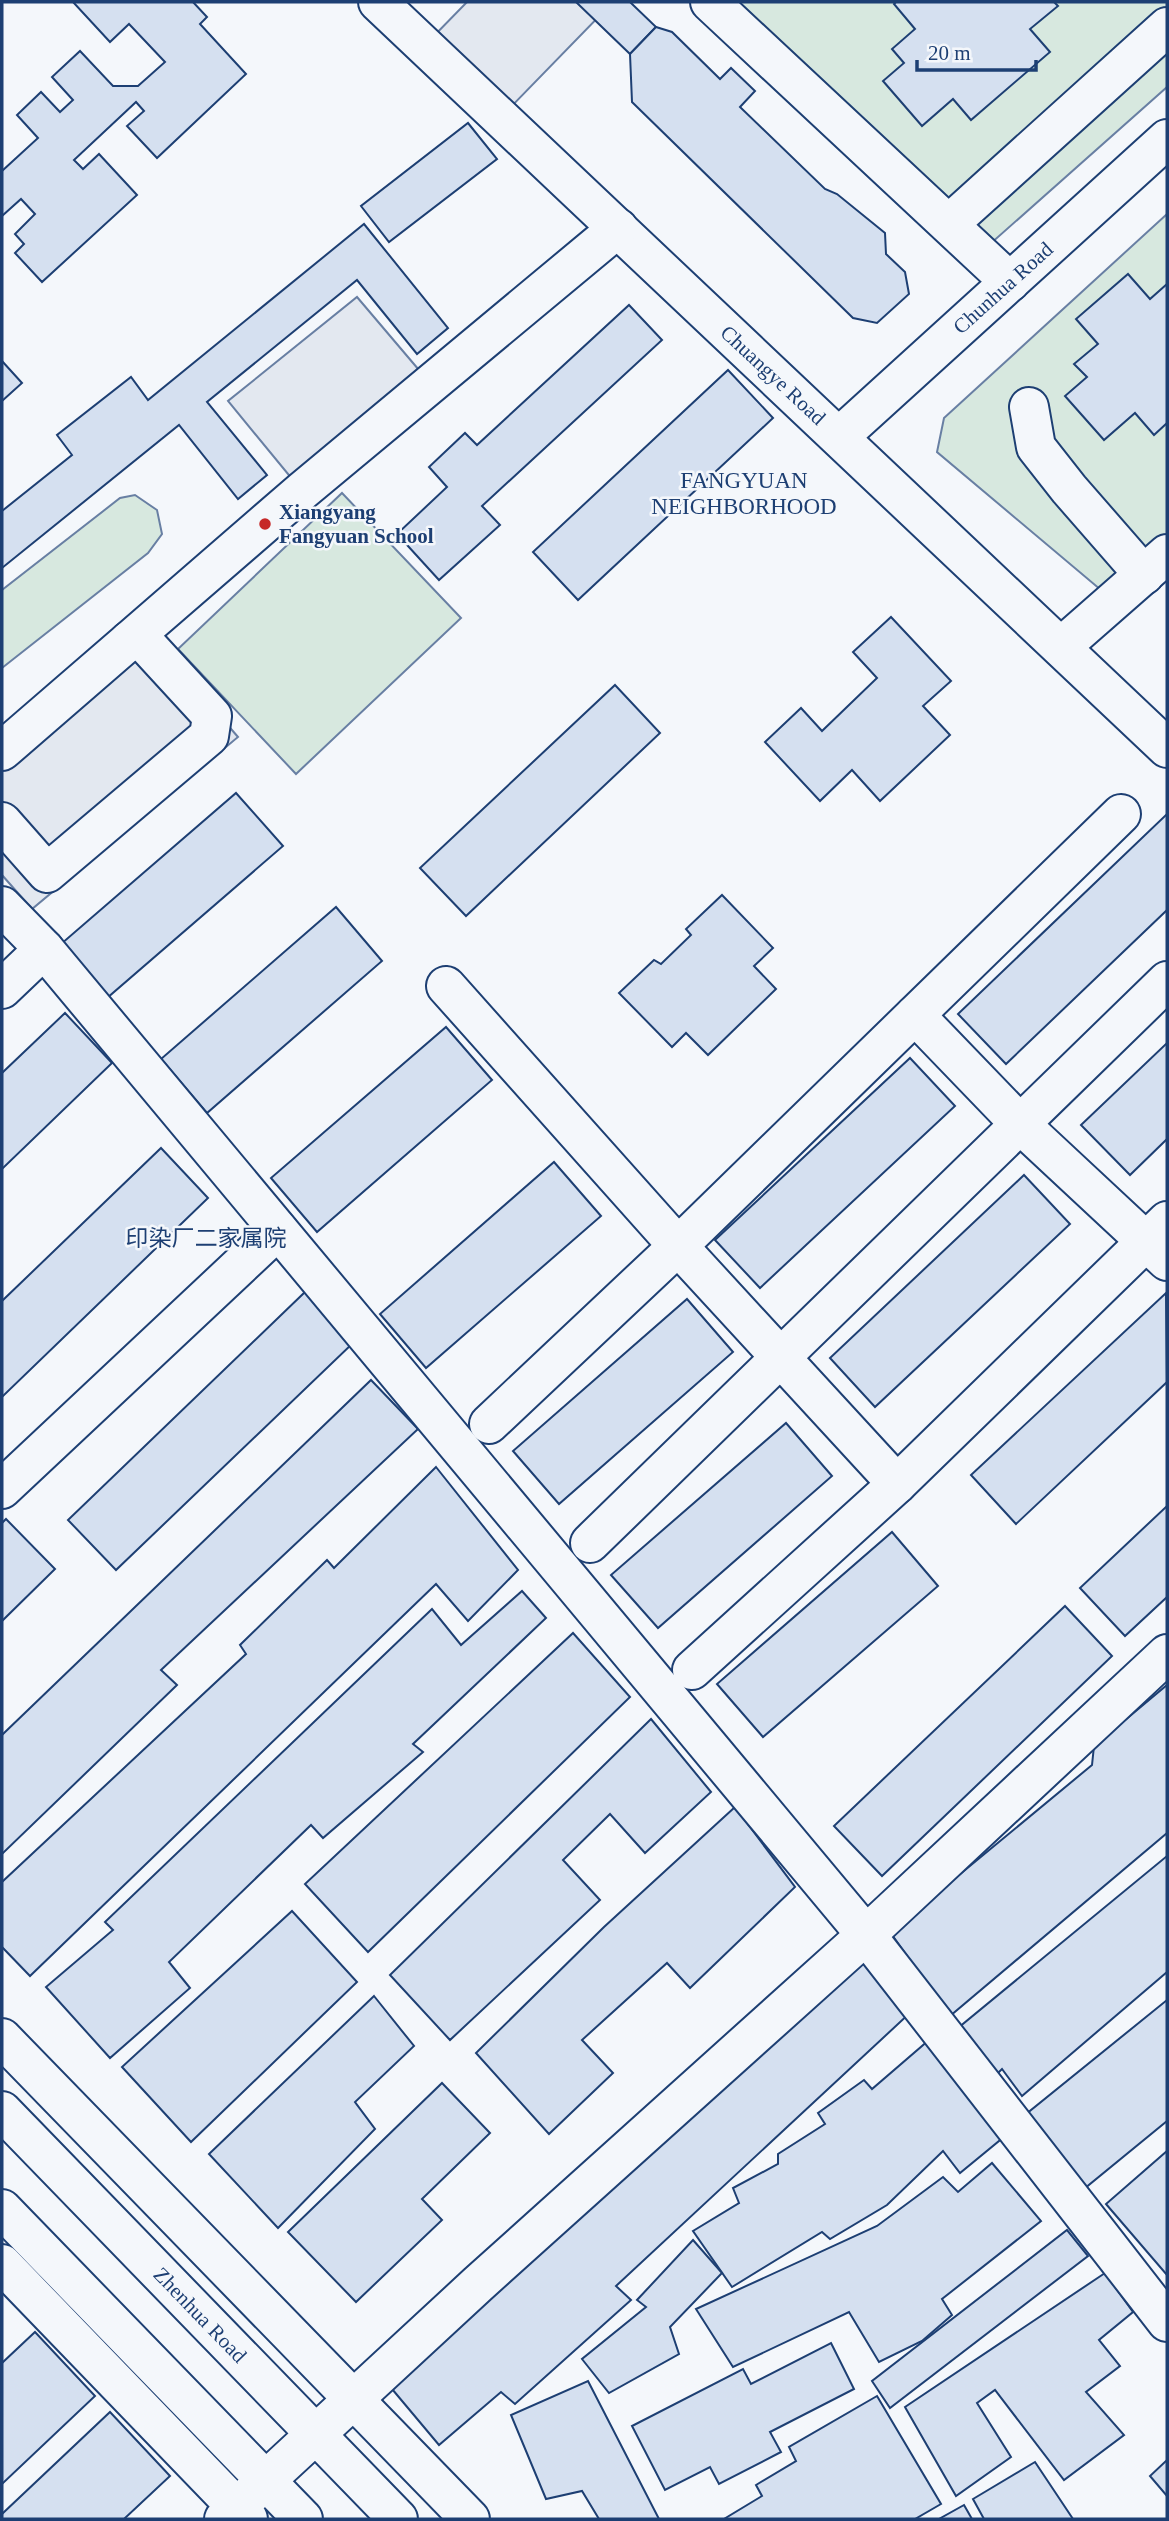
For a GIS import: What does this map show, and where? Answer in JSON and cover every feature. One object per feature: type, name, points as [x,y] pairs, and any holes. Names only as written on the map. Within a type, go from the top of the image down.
[{"type":"street","name":"Chuangye Road","points":[[378,2],[1167,748]]},
{"type":"street","points":[[710,2],[1010,282]]},
{"type":"street","points":[[949,224],[1167,27]]},
{"type":"street","name":"Chunhua Road","points":[[839,437],[1167,139]]},
{"type":"street","points":[[2,751],[302,491],[618,228]]},
{"type":"street","points":[[1029,407],[1036,447],[1069,489],[1156,564],[1061,648]]},
{"type":"street","points":[[2,822],[47,873],[209,736],[212,716],[144,642],[129,641]]},
{"type":"street","points":[[489,1423],[678,1246],[1121,814]]},
{"type":"street","points":[[2,906],[44,949],[866,1935],[1167,2322]]},
{"type":"street","points":[[2,989],[44,949]]},
{"type":"street","points":[[590,1543],[1167,981]]},
{"type":"street","points":[[446,986],[678,1246],[897,1485]]},
{"type":"street","points":[[692,1670],[897,1485],[1160,1241],[1020,1124],[915,1015]]},
{"type":"street","points":[[2,1489],[278,1230]]},
{"type":"street","points":[[2,2264],[236,2515],[266,2481],[478,2284],[866,1935],[1167,1654]]},
{"type":"street","points":[[2,2038],[470,2519]]},
{"type":"street","name":"Zhenhua Road","points":[[2,2111],[398,2519]]},
{"type":"street","points":[[2,2209],[303,2519]]},
{"type":"shaded area","points":[[467,2],[613,2],[501,117],[425,45]]},
{"type":"shaded area","points":[[711,2],[1167,2],[1167,87],[980,253]]},
{"type":"shaded area","points":[[1167,214],[1167,554],[1114,601],[937,452],[944,418]]},
{"type":"shaded area","points":[[357,297],[430,383],[302,491],[228,401]]},
{"type":"shaded area","points":[[342,493],[461,618],[296,774],[178,649]]},
{"type":"shaded area","points":[[135,495],[157,510],[162,534],[148,553],[2,668],[2,590],[120,498]]},
{"type":"shaded area","points":[[136,619],[238,737],[32,909],[2,875],[2,732]]},
{"type":"building","points":[[73,2],[193,2],[207,17],[200,24],[246,74],[157,158],[127,126],[144,111],[136,102],[74,160],[83,169],[99,154],[137,195],[42,282],[15,253],[24,244],[15,234],[35,214],[21,199],[2,216],[2,171],[38,138],[17,115],[41,92],[60,112],[73,100],[52,77],[80,51],[113,86],[138,86],[165,62],[129,24],[110,42]]},
{"type":"building","points":[[576,2],[630,2],[656,27],[630,54]]},
{"type":"building","points":[[1054,2],[1058,6],[1030,29],[1050,52],[971,120],[953,99],[922,126],[883,81],[904,63],[892,49],[915,29],[894,4]]},
{"type":"building","points":[[656,27],[672,32],[720,79],[731,68],[755,91],[740,107],[825,189],[837,194],[885,233],[886,254],[905,272],[909,294],[877,323],[853,318],[632,102],[630,54]]},
{"type":"building","points":[[468,123],[497,159],[389,242],[361,206]]},
{"type":"building","points":[[364,224],[448,328],[417,354],[357,280],[207,402],[267,475],[238,499],[179,425],[2,568],[2,511],[72,455],[57,435],[131,377],[148,400]]},
{"type":"building","points":[[1128,274],[1150,299],[1167,284],[1167,423],[1154,435],[1135,413],[1104,440],[1065,396],[1087,377],[1074,364],[1098,344],[1076,319]]},
{"type":"building","points":[[629,305],[662,340],[482,506],[500,525],[439,580],[397,534],[447,487],[429,467],[465,433],[477,445]]},
{"type":"building","points":[[2,361],[22,383],[2,401]]},
{"type":"building","points":[[728,370],[773,418],[578,600],[533,552]]},
{"type":"building","points":[[891,617],[951,681],[923,706],[950,735],[880,801],[852,770],[820,801],[765,742],[801,708],[822,731],[877,678],[853,652]]},
{"type":"building","points":[[615,685],[660,733],[466,916],[420,868]]},
{"type":"building","points":[[236,793],[283,846],[107,998],[61,944]]},
{"type":"building","points":[[1167,814],[1167,910],[1006,1064],[958,1014]]},
{"type":"building","points":[[722,895],[773,948],[754,966],[776,989],[708,1055],[686,1033],[672,1047],[619,993],[654,960],[661,964],[691,935],[686,929]]},
{"type":"building","points":[[336,907],[382,961],[207,1113],[161,1059]]},
{"type":"building","points":[[65,1013],[112,1063],[2,1169],[2,1073]]},
{"type":"building","points":[[446,1027],[492,1080],[317,1232],[271,1178]]},
{"type":"building","points":[[1167,1043],[1167,1139],[1130,1175],[1081,1125]]},
{"type":"building","points":[[910,1058],[955,1106],[760,1288],[715,1240]]},
{"type":"building","points":[[161,1148],[208,1198],[2,1397],[2,1301]]},
{"type":"building","points":[[554,1162],[601,1216],[426,1368],[380,1314]]},
{"type":"building","points":[[1024,1175],[1070,1224],[875,1407],[830,1358]]},
{"type":"building","points":[[305,1292],[353,1343],[116,1570],[68,1520]]},
{"type":"building","points":[[1166,1293],[1167,1382],[1016,1524],[971,1475]]},
{"type":"building","points":[[687,1299],[733,1352],[559,1504],[513,1451]]},
{"type":"building","points":[[371,1380],[418,1429],[161,1670],[177,1685],[2,1854],[2,1735]]},
{"type":"building","points":[[786,1423],[832,1476],[658,1628],[611,1575]]},
{"type":"building","points":[[436,1467],[518,1570],[468,1621],[436,1584],[30,1976],[2,1947],[2,1882],[246,1654],[240,1645],[327,1560],[334,1568]]},
{"type":"building","points":[[1167,1506],[1167,1597],[1125,1636],[1080,1588]]},
{"type":"building","points":[[6,1519],[55,1569],[2,1621],[2,1523]]},
{"type":"building","points":[[892,1532],[938,1586],[763,1737],[717,1684]]},
{"type":"building","points":[[522,1591],[546,1618],[413,1744],[423,1752],[323,1838],[311,1825],[169,1962],[190,1988],[110,2058],[46,1987],[113,1930],[105,1922],[432,1609],[461,1645]]},
{"type":"building","points":[[1065,1606],[1112,1656],[882,1876],[834,1826]]},
{"type":"building","points":[[573,1633],[630,1697],[368,1952],[305,1884]]},
{"type":"building","points":[[1167,1685],[1167,1833],[950,2016],[890,1932],[1092,1765],[1094,1746]]},
{"type":"building","points":[[651,1719],[711,1792],[645,1853],[610,1814],[563,1860],[600,1900],[450,2040],[390,1975]]},
{"type":"building","points":[[735,1807],[795,1887],[690,1988],[667,1963],[582,2040],[613,2073],[549,2134],[476,2053],[604,1927]]},
{"type":"building","points":[[1167,1856],[1167,1972],[1022,2096],[1002,2069],[989,2082],[952,2033]]},
{"type":"building","points":[[292,1911],[357,1982],[191,2142],[122,2067]]},
{"type":"building","points":[[864,1957],[912,2011],[616,2286],[631,2300],[515,2404],[501,2392],[439,2445],[387,2383]]},
{"type":"building","points":[[374,1996],[414,2046],[355,2102],[375,2129],[278,2228],[209,2154]]},
{"type":"building","points":[[1167,2000],[1167,2121],[1079,2193],[1020,2119]]},
{"type":"building","points":[[929,2040],[1005,2136],[960,2173],[943,2151],[887,2205],[830,2239],[822,2232],[732,2287],[693,2231],[739,2203],[733,2188],[778,2164],[778,2154],[825,2124],[818,2113],[864,2080],[872,2089]]},
{"type":"building","points":[[442,2083],[490,2133],[422,2199],[442,2220],[356,2302],[288,2232]]},
{"type":"building","points":[[1167,2151],[1167,2275],[1106,2204]]},
{"type":"building","points":[[992,2163],[1041,2221],[942,2299],[952,2315],[922,2341],[879,2362],[849,2312],[733,2367],[696,2309],[877,2226],[943,2177],[958,2192]]},
{"type":"building","points":[[1067,2230],[1088,2256],[890,2408],[872,2381]]},
{"type":"building","points":[[693,2240],[722,2273],[670,2327],[679,2354],[609,2393],[582,2359],[646,2307],[637,2300]]},
{"type":"building","points":[[1105,2273],[1133,2312],[1099,2340],[1120,2366],[1086,2392],[1124,2435],[1064,2480],[995,2390],[977,2403],[1011,2457],[956,2496],[905,2407]]},
{"type":"building","points":[[35,2332],[95,2396],[2,2484],[2,2363]]},
{"type":"building","points":[[831,2343],[854,2389],[770,2432],[781,2452],[719,2484],[710,2467],[665,2490],[632,2426],[743,2369],[751,2384]]},
{"type":"building","points":[[588,2381],[659,2519],[599,2519],[582,2491],[546,2499],[511,2415]]},
{"type":"building","points":[[877,2396],[941,2504],[915,2519],[724,2519],[762,2496],[756,2485],[796,2461],[789,2447]]},
{"type":"building","points":[[110,2412],[170,2476],[124,2519],[2,2519],[2,2514]]},
{"type":"building","points":[[1167,2460],[1167,2496],[1150,2476]]},
{"type":"building","points":[[1035,2462],[1073,2519],[984,2519],[973,2499]]},
{"type":"building","points":[[964,2505],[972,2519],[939,2519]]},
{"type":"place","name":"Xiangyang Fangyuan School","points":[[265,524]]},
{"type":"district","name":"FANGYUAN NEIGHBORHOOD","points":[[744,493]]},
{"type":"district","name":"印染厂二家属院","points":[[206,1238]]}]
